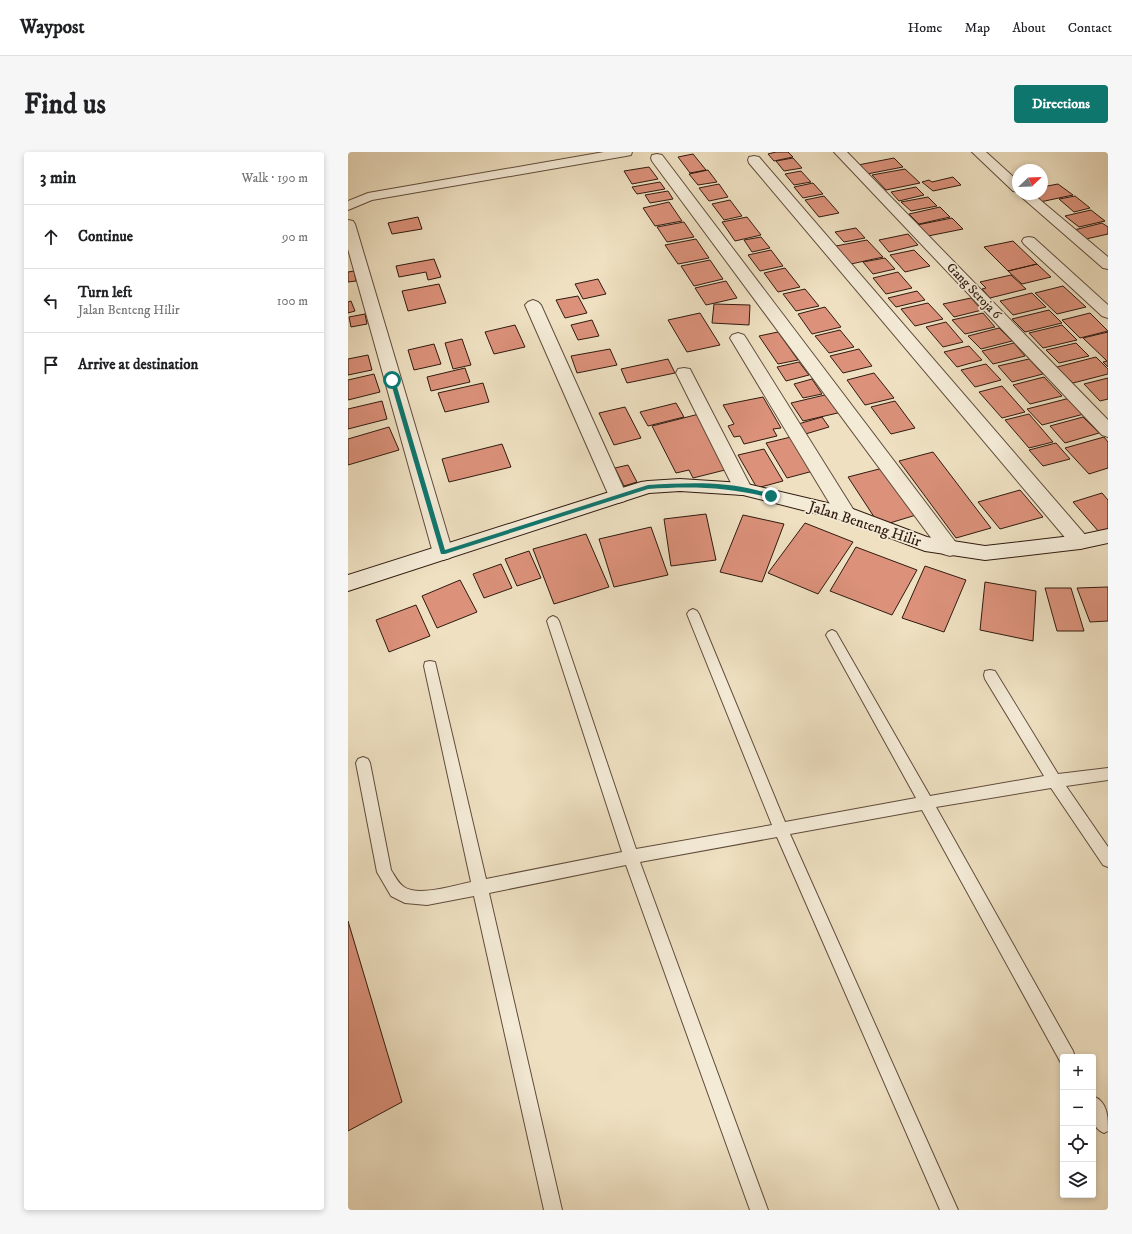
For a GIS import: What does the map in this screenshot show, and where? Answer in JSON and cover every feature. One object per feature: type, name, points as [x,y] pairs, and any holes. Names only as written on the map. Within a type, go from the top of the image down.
[{"type":"street","points":[[348,206],[368,197],[626,152]]},
{"type":"street","name":"Gang Seroja 6","points":[[840,152],[1108,431]]},
{"type":"street","points":[[978,152],[1012,183]]},
{"type":"street","points":[[658,158],[950,549]]},
{"type":"street","points":[[754,160],[1080,542]]},
{"type":"street","points":[[1032,200],[1108,265]]},
{"type":"street","points":[[348,224],[443,553]]},
{"type":"street","points":[[1029,241],[1108,313]]},
{"type":"street","points":[[533,305],[618,496]]},
{"type":"street","points":[[738,338],[846,514]]},
{"type":"street","points":[[684,373],[743,489]]},
{"type":"street","name":"Jalan Benteng Hilir","points":[[348,583],[648,487],[680,485],[743,489],[846,514],[925,544],[950,549],[985,553],[1010,552],[1080,542],[1108,536]]},
{"type":"lane","points":[[693,614],[781,830],[949,1210]]},
{"type":"lane","points":[[553,621],[631,857],[759,1210]]},
{"type":"lane","points":[[832,635],[1065,1054]]},
{"type":"lane","points":[[430,666],[554,1210]]},
{"type":"lane","points":[[990,675],[1055,781],[1108,860]]},
{"type":"lane","points":[[363,763],[384,872],[392,888],[409,898],[427,898],[631,857],[1023,785],[1108,774]]},
{"type":"lane","points":[[1096,1110],[1104,1124]]},
{"type":"building","points":[[788,152],[793,157],[774,161],[768,154]]},
{"type":"building","points":[[693,154],[706,170],[690,173],[678,157]]},
{"type":"building","points":[[793,158],[802,168],[784,171],[776,161]]},
{"type":"building","points":[[894,158],[903,167],[867,174],[858,165]]},
{"type":"building","points":[[649,167],[658,179],[632,184],[624,171]]},
{"type":"building","points":[[905,169],[920,183],[886,190],[872,175]]},
{"type":"building","points":[[708,170],[717,182],[698,185],[689,174]]},
{"type":"building","points":[[801,171],[811,182],[794,185],[785,174]]},
{"type":"building","points":[[953,177],[961,185],[933,191],[922,182],[929,180],[932,182]]},
{"type":"building","points":[[660,182],[665,189],[637,194],[632,187]]},
{"type":"building","points":[[813,183],[823,194],[803,198],[794,187]]},
{"type":"building","points":[[719,184],[728,197],[709,201],[699,188]]},
{"type":"building","points":[[1058,184],[1073,195],[1040,202],[1038,200],[1048,200],[1048,186]]},
{"type":"building","points":[[916,187],[924,195],[899,201],[891,192]]},
{"type":"building","points":[[668,191],[673,199],[650,203],[645,195]]},
{"type":"building","points":[[824,196],[839,213],[819,217],[805,200]]},
{"type":"building","points":[[1075,196],[1090,208],[1074,212],[1059,199]]},
{"type":"building","points":[[928,197],[937,206],[911,211],[901,202]]},
{"type":"building","points":[[730,200],[742,216],[724,220],[712,204]]},
{"type":"building","points":[[669,202],[682,221],[655,226],[643,208]]},
{"type":"building","points":[[940,207],[950,217],[919,224],[909,214]]},
{"type":"building","points":[[1091,210],[1105,221],[1079,227],[1065,216]]},
{"type":"building","points":[[418,217],[422,229],[392,234],[388,223]]},
{"type":"building","points":[[747,217],[761,235],[735,241],[722,222]]},
{"type":"building","points":[[952,218],[963,229],[928,236],[917,225]]},
{"type":"building","points":[[684,222],[694,237],[667,242],[657,227]]},
{"type":"building","points":[[1102,223],[1108,227],[1108,234],[1086,239],[1074,230]]},
{"type":"building","points":[[856,228],[865,238],[844,242],[835,232]]},
{"type":"building","points":[[908,234],[918,245],[889,252],[879,240]]},
{"type":"building","points":[[761,237],[770,248],[752,252],[744,240]]},
{"type":"building","points":[[696,239],[709,258],[678,264],[665,245]]},
{"type":"building","points":[[867,240],[883,257],[851,264],[836,246]]},
{"type":"building","points":[[1013,241],[1037,264],[1008,271],[984,247]]},
{"type":"building","points":[[771,250],[783,266],[760,271],[748,255]]},
{"type":"building","points":[[914,250],[930,266],[905,272],[890,255]]},
{"type":"building","points":[[885,258],[895,269],[873,274],[863,262]]},
{"type":"building","points":[[434,259],[441,277],[428,280],[426,272],[399,277],[396,266]]},
{"type":"building","points":[[710,260],[723,279],[694,286],[681,266]]},
{"type":"building","points":[[1037,264],[1051,277],[1022,284],[1008,271]]},
{"type":"building","points":[[785,268],[800,287],[778,292],[764,273]]},
{"type":"building","points":[[354,271],[356,281],[348,282],[348,272]]},
{"type":"building","points":[[898,272],[912,288],[886,294],[873,278]]},
{"type":"building","points":[[1011,275],[1026,289],[990,298],[982,289],[986,288],[980,282]]},
{"type":"building","points":[[598,279],[606,294],[583,299],[575,284]]},
{"type":"building","points":[[726,281],[737,298],[706,305],[695,288]]},
{"type":"building","points":[[439,284],[446,303],[408,311],[402,291]]},
{"type":"building","points":[[1063,286],[1086,307],[1057,314],[1035,293]]},
{"type":"building","points":[[805,289],[819,306],[796,311],[783,294]]},
{"type":"building","points":[[917,291],[925,300],[896,307],[888,298]]},
{"type":"building","points":[[1032,293],[1046,307],[1013,315],[1000,301]]},
{"type":"building","points":[[578,296],[587,313],[565,318],[556,300]]},
{"type":"building","points":[[971,298],[982,310],[954,317],[943,304]]},
{"type":"building","points":[[351,301],[355,311],[348,313],[348,302]]},
{"type":"building","points":[[928,303],[943,319],[915,326],[901,309]]},
{"type":"building","points":[[714,304],[750,305],[749,325],[712,323]]},
{"type":"building","points":[[825,307],[841,327],[812,334],[798,314]]},
{"type":"building","points":[[1049,310],[1062,323],[1025,332],[1012,319]]},
{"type":"building","points":[[700,313],[720,345],[687,352],[668,320]]},
{"type":"building","points":[[983,313],[995,327],[965,334],[952,320]]},
{"type":"building","points":[[1090,313],[1108,331],[1080,338],[1062,320]]},
{"type":"building","points":[[365,314],[367,324],[351,327],[349,317]]},
{"type":"building","points":[[592,320],[599,336],[578,340],[571,325]]},
{"type":"building","points":[[946,322],[963,342],[943,347],[926,327]]},
{"type":"building","points":[[515,325],[525,347],[494,354],[485,332]]},
{"type":"building","points":[[1062,325],[1077,340],[1043,348],[1029,333]]},
{"type":"building","points":[[999,328],[1012,341],[981,349],[968,336]]},
{"type":"building","points":[[840,330],[854,347],[829,353],[815,336]]},
{"type":"building","points":[[778,332],[798,360],[778,364],[759,336]]},
{"type":"building","points":[[1108,332],[1108,367],[1103,362],[1107,361],[1083,338]]},
{"type":"building","points":[[462,339],[471,365],[453,369],[445,343]]},
{"type":"building","points":[[1014,343],[1025,356],[993,364],[982,351]]},
{"type":"building","points":[[1076,343],[1089,356],[1059,363],[1046,350]]},
{"type":"building","points":[[434,344],[441,364],[414,370],[408,350]]},
{"type":"building","points":[[969,346],[982,360],[957,367],[944,352]]},
{"type":"building","points":[[610,349],[617,365],[577,373],[571,356]]},
{"type":"building","points":[[859,349],[872,366],[843,373],[830,356]]},
{"type":"building","points":[[368,355],[372,370],[348,375],[348,359]]},
{"type":"building","points":[[1096,357],[1108,369],[1108,374],[1073,383],[1057,367]]},
{"type":"building","points":[[668,359],[675,373],[627,383],[621,369]]},
{"type":"building","points":[[1029,359],[1043,374],[1012,382],[998,366]]},
{"type":"building","points":[[799,362],[809,375],[786,381],[777,367]]},
{"type":"building","points":[[986,364],[1001,380],[975,387],[961,370]]},
{"type":"building","points":[[465,368],[470,382],[431,391],[427,377]]},
{"type":"building","points":[[874,373],[894,398],[865,405],[847,380]]},
{"type":"building","points":[[374,374],[380,392],[348,400],[348,380]]},
{"type":"building","points":[[1044,377],[1062,396],[1030,404],[1013,385]]},
{"type":"building","points":[[1108,378],[1108,399],[1100,401],[1084,384]]},
{"type":"building","points":[[812,379],[822,394],[803,398],[794,384]]},
{"type":"building","points":[[483,383],[489,402],[445,412],[438,393]]},
{"type":"building","points":[[1002,386],[1025,412],[1002,418],[979,392]]},
{"type":"building","points":[[829,394],[842,412],[803,421],[791,403]]},
{"type":"building","points":[[763,397],[781,428],[773,429],[777,436],[744,444],[740,436],[734,437],[728,426],[734,424],[723,405]]},
{"type":"building","points":[[1070,398],[1084,414],[1042,425],[1027,409]]},
{"type":"building","points":[[382,401],[387,419],[348,429],[348,409]]},
{"type":"building","points":[[895,401],[915,428],[891,434],[871,407]]},
{"type":"building","points":[[676,403],[684,417],[648,426],[640,412]]},
{"type":"building","points":[[625,407],[641,438],[614,445],[599,413]]},
{"type":"building","points":[[699,414],[729,469],[693,478],[689,470],[676,473],[652,426]]},
{"type":"building","points":[[1029,414],[1053,442],[1029,448],[1005,420]]},
{"type":"building","points":[[822,417],[829,427],[802,435],[795,425]]},
{"type":"building","points":[[1083,417],[1099,433],[1065,443],[1050,426]]},
{"type":"building","points":[[389,427],[399,450],[348,465],[348,439]]},
{"type":"building","points":[[795,436],[817,470],[787,478],[766,443]]},
{"type":"building","points":[[1104,437],[1108,442],[1108,468],[1089,474],[1065,448]]},
{"type":"building","points":[[1056,443],[1070,459],[1043,466],[1029,450]]},
{"type":"building","points":[[502,444],[511,467],[449,482],[442,459]]},
{"type":"building","points":[[764,449],[783,481],[757,488],[738,455]]},
{"type":"building","points":[[933,452],[991,528],[956,538],[899,461]]},
{"type":"building","points":[[628,465],[637,482],[624,486],[615,468]]},
{"type":"building","points":[[883,468],[916,515],[880,526],[848,477]]},
{"type":"building","points":[[1020,490],[1043,517],[1000,529],[978,502]]},
{"type":"building","points":[[1102,493],[1108,500],[1108,529],[1099,532],[1073,502]]},
{"type":"building","points":[[706,514],[716,560],[671,566],[664,519]]},
{"type":"building","points":[[743,515],[784,524],[762,582],[720,572]]},
{"type":"building","points":[[805,523],[853,542],[818,594],[768,573]]},
{"type":"building","points":[[651,527],[668,575],[614,587],[599,539]]},
{"type":"building","points":[[586,534],[609,587],[554,604],[533,549]]},
{"type":"building","points":[[856,547],[917,570],[892,615],[830,591]]},
{"type":"building","points":[[529,551],[541,578],[517,586],[505,559]]},
{"type":"building","points":[[501,564],[512,588],[484,598],[473,574]]},
{"type":"building","points":[[925,566],[966,580],[944,632],[902,618]]},
{"type":"building","points":[[460,580],[477,612],[437,628],[422,596]]},
{"type":"building","points":[[985,582],[1036,591],[1033,641],[980,630]]},
{"type":"building","points":[[1108,587],[1108,621],[1090,622],[1077,588]]},
{"type":"building","points":[[1045,588],[1071,588],[1084,631],[1057,631]]},
{"type":"building","points":[[416,605],[430,636],[389,652],[376,620]]},
{"type":"building","points":[[348,921],[402,1102],[348,1131]]},
{"type":"route","points":[[392,380],[443,553],[648,487],[680,485],[714,486],[743,489],[771,496]]}]
